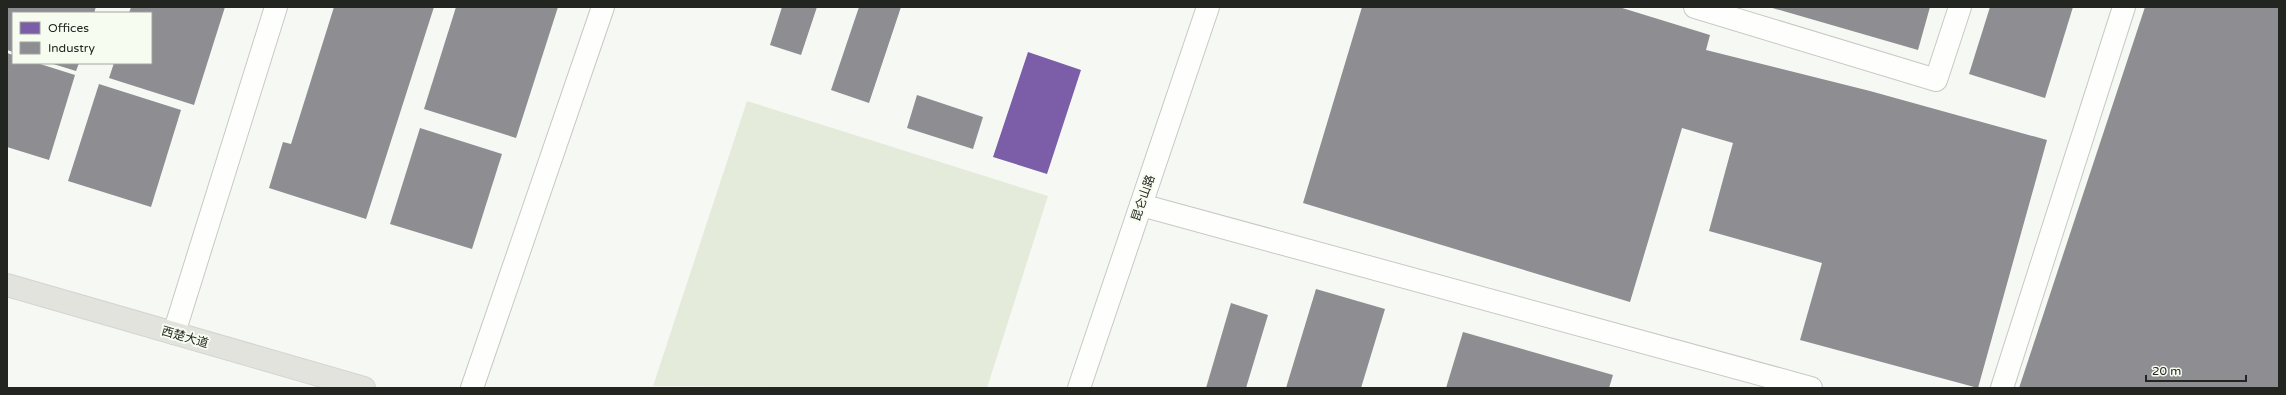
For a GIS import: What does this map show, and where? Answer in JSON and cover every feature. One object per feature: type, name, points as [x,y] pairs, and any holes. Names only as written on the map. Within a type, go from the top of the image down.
[{"type":"main road","name":"西楚大道","points":[[7,285],[364,388]]},
{"type":"street","points":[[174,333],[276,7]]},
{"type":"street","points":[[472,388],[603,7]]},
{"type":"street","name":"昆仑山路","points":[[1079,388],[1208,7]]},
{"type":"street","points":[[1695,7],[1936,80],[1960,7]]},
{"type":"street","points":[[2002,388],[2124,7]]},
{"type":"street","points":[[1141,205],[1812,388]]},
{"type":"green space","points":[[747,101],[1048,196],[987,388],[653,386]]},
{"type":"building: Offices","points":[[1028,52],[1081,70],[1047,174],[993,157]]},
{"type":"building: Industry","points":[[7,7],[96,7],[94,12],[12,12],[12,52],[7,50]]},
{"type":"building: Industry","points":[[131,7],[225,7],[194,105],[109,78],[114,64],[152,64],[152,12],[129,12]]},
{"type":"building: Industry","points":[[334,7],[434,7],[366,219],[269,188],[283,142],[291,144]]},
{"type":"building: Industry","points":[[456,7],[558,7],[516,138],[424,109]]},
{"type":"building: Industry","points":[[782,7],[817,7],[801,55],[770,45]]},
{"type":"building: Industry","points":[[859,7],[901,7],[869,103],[831,90]]},
{"type":"building: Industry","points":[[1362,7],[1619,7],[1710,35],[1706,50],[1870,91],[2047,140],[1978,388],[1800,340],[1822,263],[1709,231],[1733,143],[1682,128],[1630,302],[1303,203]]},
{"type":"building: Industry","points":[[1769,7],[1930,7],[1918,50]]},
{"type":"building: Industry","points":[[1990,7],[2073,7],[2045,98],[1969,74]]},
{"type":"building: Industry","points":[[2145,7],[2279,7],[2279,388],[2019,388]]},
{"type":"building: Industry","points":[[7,53],[12,55],[12,64],[40,64],[75,75],[49,160],[7,147]]},
{"type":"building: Industry","points":[[53,64],[79,64],[76,71]]},
{"type":"building: Industry","points":[[99,84],[181,110],[151,207],[68,181]]},
{"type":"building: Industry","points":[[917,95],[983,117],[973,149],[907,128]]},
{"type":"building: Industry","points":[[420,128],[502,154],[472,249],[390,224]]},
{"type":"building: Industry","points":[[1316,289],[1385,309],[1361,388],[1286,388]]},
{"type":"building: Industry","points":[[1231,303],[1268,315],[1246,388],[1206,388]]},
{"type":"building: Industry","points":[[1463,332],[1613,375],[1609,388],[1446,388]]}]
